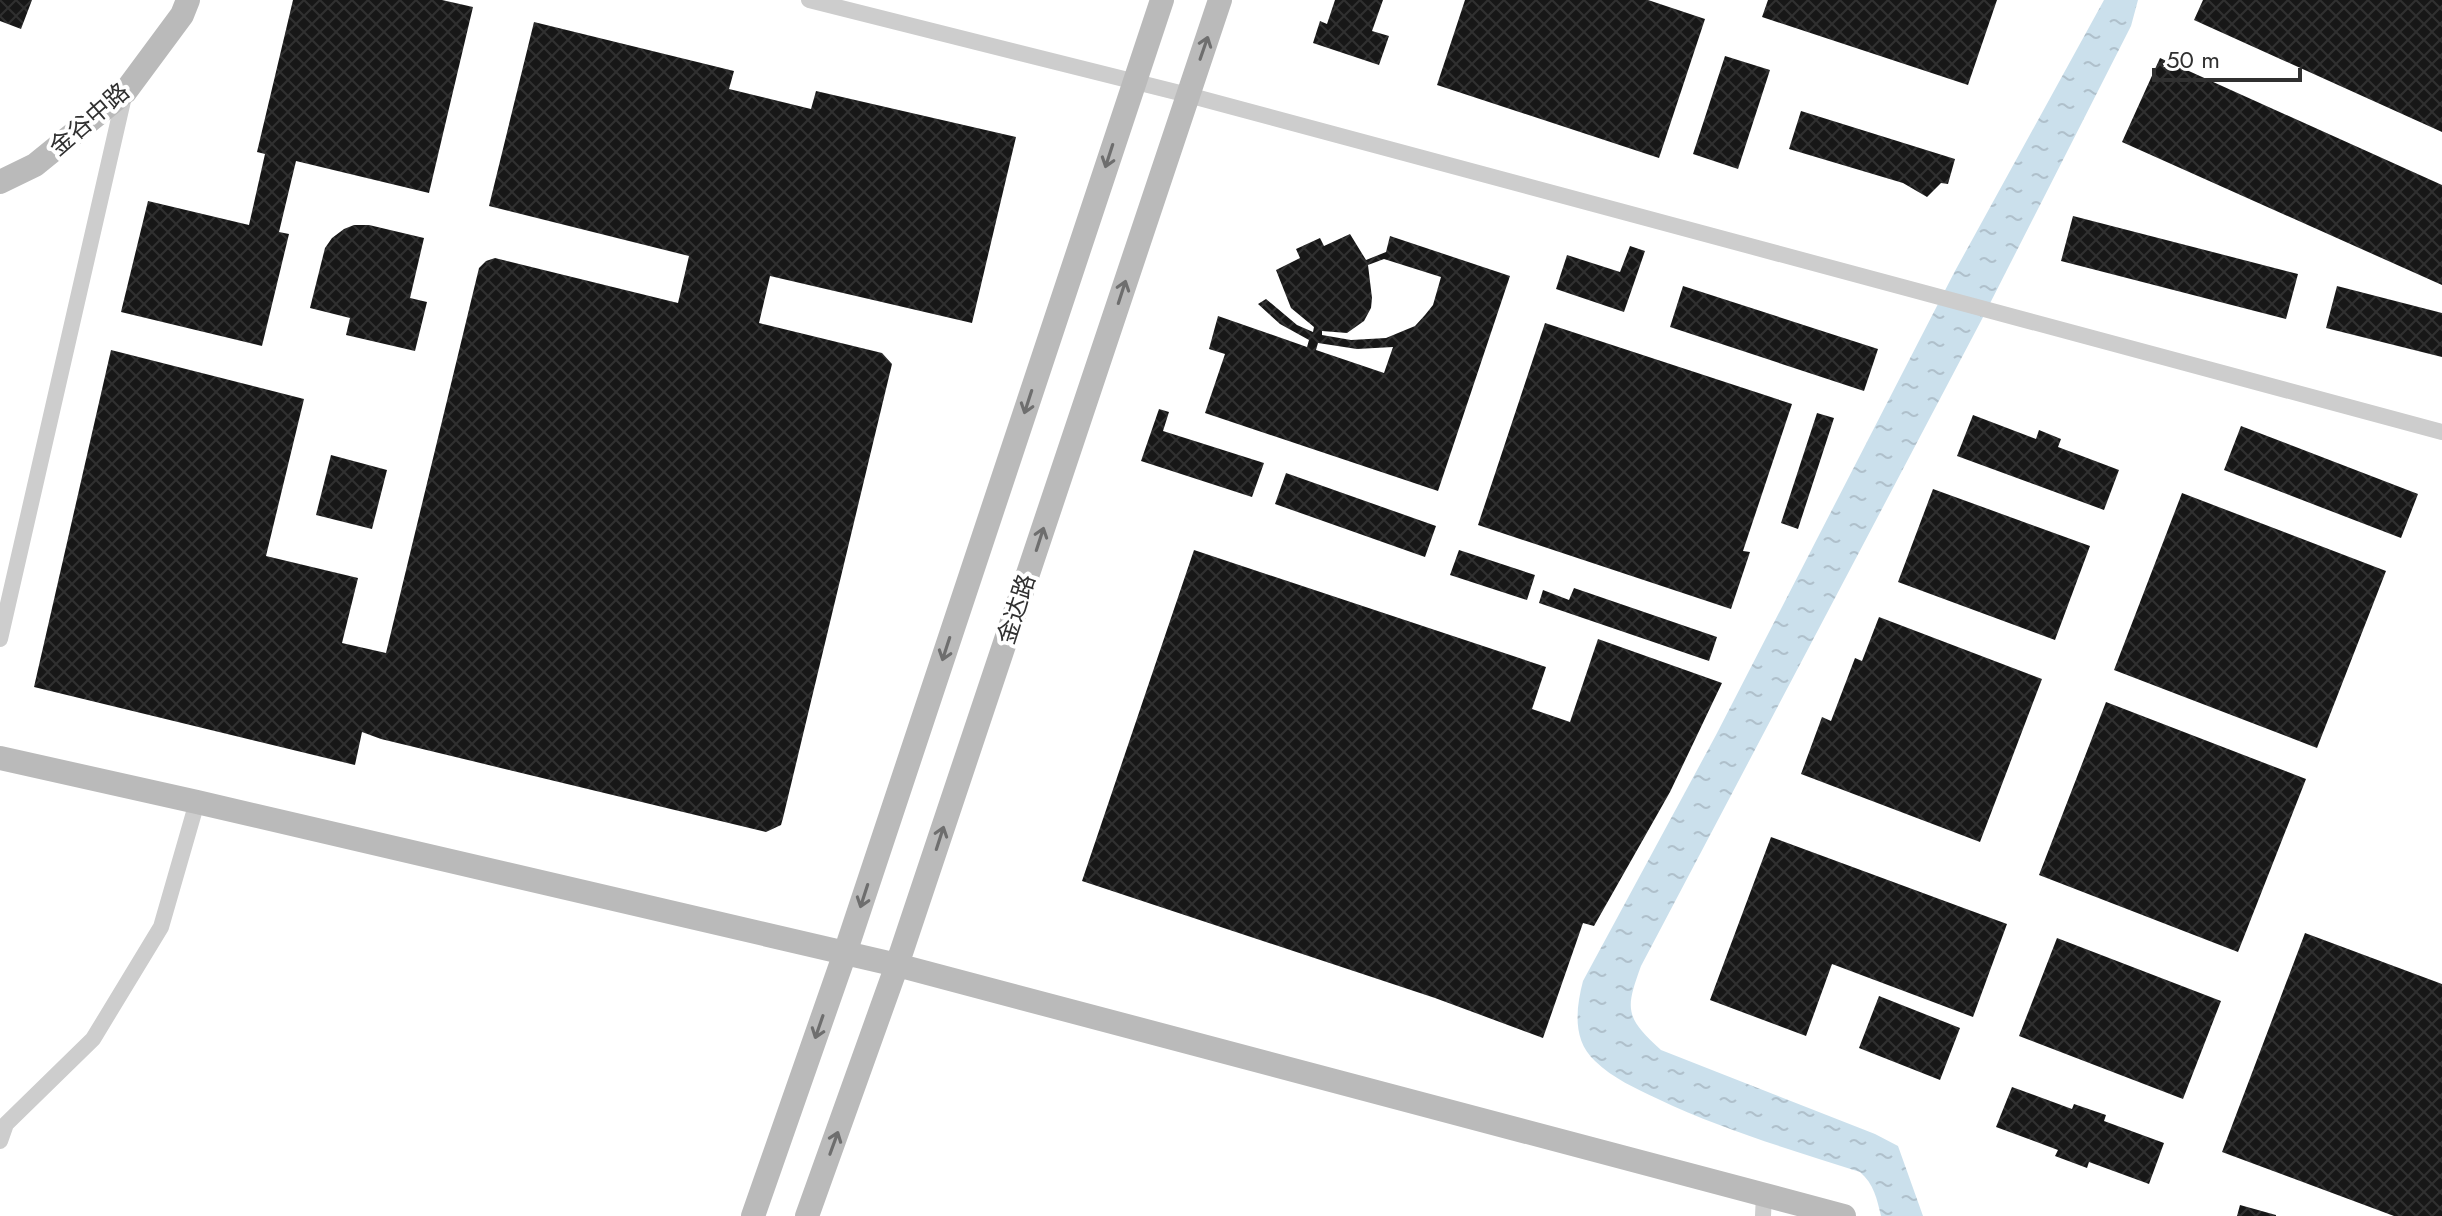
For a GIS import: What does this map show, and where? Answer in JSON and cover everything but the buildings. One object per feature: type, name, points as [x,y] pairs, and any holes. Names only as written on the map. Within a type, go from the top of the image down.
[{"type":"street","name":"金谷中路","points":[[0,182],[35,165],[125,92],[182,15],[188,0]]},
{"type":"street","points":[[809,0],[1188,95],[2442,432]]},
{"type":"street","points":[[753,1216],[845,953],[1162,0]]},
{"type":"street","name":"金达路","points":[[807,1216],[897,965],[1220,0]]},
{"type":"street","points":[[0,639],[125,92]]},
{"type":"street","points":[[0,758],[897,965],[1763,1206],[1813,1208],[1844,1216]]},
{"type":"street","points":[[0,1141],[6,1124],[93,1039],[161,927],[197,802]]},
{"type":"water","points":[[2104,0],[2138,0],[2131,26],[1981,321],[1641,966],[1632,993],[1635,1021],[1661,1050],[1875,1134],[1898,1146],[1923,1216],[1881,1216],[1872,1187],[1860,1172],[1707,1120],[1609,1073],[1582,1043],[1578,1023],[1581,991],[1583,981],[1716,735],[1955,271]]}]
